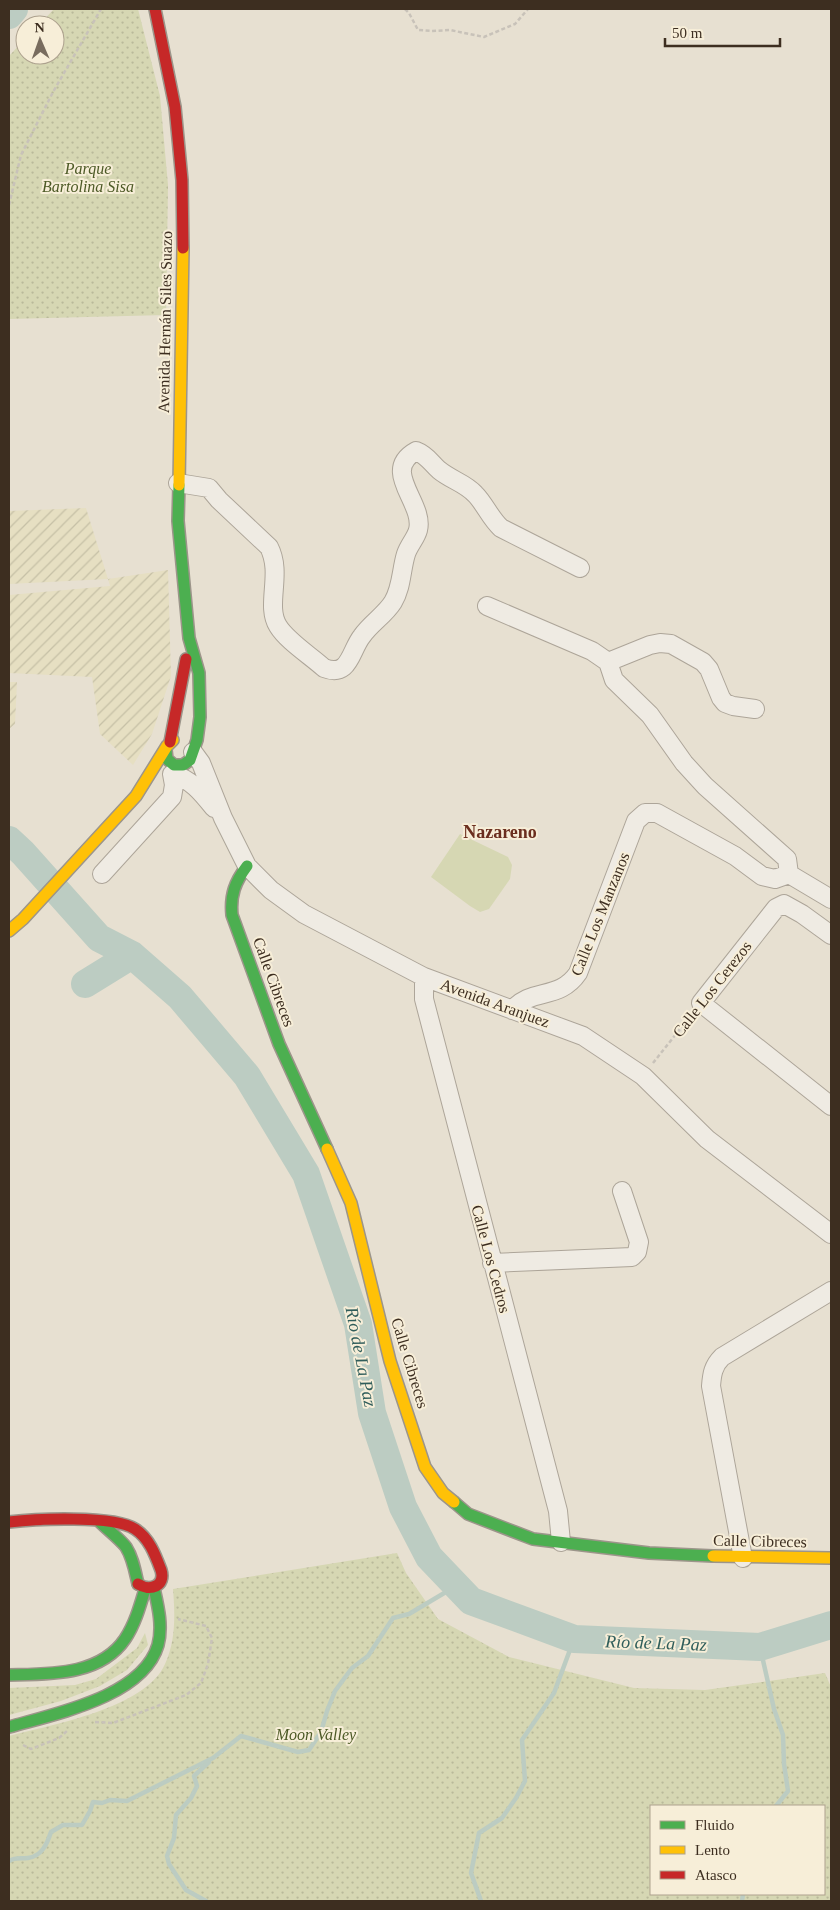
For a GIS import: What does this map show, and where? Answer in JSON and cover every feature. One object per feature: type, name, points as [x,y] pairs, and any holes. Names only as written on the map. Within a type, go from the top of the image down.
[{"type":"main road","name":"Avenida Hernán Siles Suazo","points":[[155,9],[175,107],[182,180],[183,254],[178,521],[189,638],[199,673],[200,717],[197,740],[190,758]]},
{"type":"main road","name":"Avenida Hernán Siles Suazo","points":[[168,746],[180,696],[189,638]]},
{"type":"main road","points":[[9,931],[136,796],[174,739],[184,739],[191,744],[190,758],[165,779],[136,796]]},
{"type":"main road","points":[[168,746],[166,755],[170,762],[178,766],[190,758]]},
{"type":"main road","name":"Calle Cibreces","points":[[247,866],[232,889],[230,897],[232,915],[279,1044],[351,1203],[390,1361],[425,1467],[443,1493],[468,1514],[533,1539],[649,1552],[743,1558],[831,1558]]},
{"type":"main road","points":[[9,1522],[49,1518],[100,1522],[113,1521],[125,1524],[136,1530],[153,1547],[162,1578],[160,1583],[149,1589],[121,1644],[110,1655],[87,1666],[57,1673],[9,1675]]},
{"type":"main road","points":[[9,1727],[69,1709],[114,1692],[136,1678],[148,1665],[155,1652],[160,1630],[160,1614],[149,1589],[138,1584],[132,1558],[125,1545],[110,1534],[100,1522]]},
{"type":"main road","points":[[135,1576],[138,1568],[145,1564],[154,1564],[160,1570]]},
{"type":"street","points":[[178,483],[209,488],[219,500],[269,547],[274,557],[276,568],[274,605],[277,625],[284,634],[324,668],[332,671],[340,670],[347,664],[362,635],[385,613],[394,600],[402,578],[406,554],[418,530],[418,517],[403,479],[402,466],[407,456],[416,451],[425,454],[439,470],[466,485],[476,494],[491,519],[501,528],[580,568]]},
{"type":"street","points":[[487,606],[592,651],[608,662],[614,680],[650,715],[684,763],[705,786],[786,859],[789,874],[831,899]]},
{"type":"street","points":[[608,662],[660,643],[671,644],[703,662],[710,670],[721,698],[725,703],[755,709]]},
{"type":"street","name":"Avenida Aranjuez","points":[[190,758],[201,763],[223,818],[247,866],[271,890],[304,914],[424,977],[583,1036],[643,1076],[707,1139],[831,1234]]},
{"type":"street","points":[[165,779],[180,776],[192,784],[223,818]]},
{"type":"street","points":[[102,874],[172,797],[174,786],[165,779]]},
{"type":"street","name":"Calle Los Manzanos","points":[[512,1010],[517,1003],[526,998],[561,989],[572,982],[578,973],[636,822],[645,813],[657,813],[735,856],[762,876],[775,879],[789,874]]},
{"type":"street","name":"Calle Los Cerezos","points":[[701,1003],[776,908],[784,904],[802,914],[831,935]]},
{"type":"street","name":"Calle Los Cedros","points":[[424,977],[424,998],[558,1511],[561,1542]]},
{"type":"street","points":[[701,1003],[831,1106]]},
{"type":"street","points":[[492,1263],[632,1256],[637,1252],[638,1242],[622,1191]]},
{"type":"street","points":[[743,1558],[711,1386],[712,1374],[716,1364],[722,1357],[831,1291]]},
{"type":"path","points":[[9,204],[21,155],[53,92],[101,9]]},
{"type":"path","points":[[405,9],[418,30],[432,32],[450,30],[484,36],[515,24],[528,9]]},
{"type":"path","name":"Calle Los Cerezos","points":[[643,1076],[701,1003]]},
{"type":"shaded area","points":[[86,508],[108,579],[9,584],[9,511]]},
{"type":"shaded area","points":[[168,570],[171,676],[152,734],[133,765],[100,734],[92,677],[9,673],[9,595],[110,586],[108,579]]},
{"type":"shaded area","points":[[9,682],[17,682],[15,724],[9,729]]},
{"type":"green space","name":"Parque Bartolina Sisa","points":[[54,9],[138,9],[160,96],[168,185],[166,315],[9,319],[9,56],[15,50],[15,65],[65,65],[65,15],[48,15]]},
{"type":"green space","points":[[460,834],[508,857],[512,865],[510,879],[489,909],[480,912],[431,877]]},
{"type":"green space","name":"Moon Valley","points":[[397,1553],[406,1573],[438,1619],[509,1657],[634,1688],[705,1690],[825,1673],[831,1687],[831,1901],[9,1901],[9,1736],[96,1712],[139,1692],[155,1679],[165,1664],[173,1637],[173,1589]]},
{"type":"green space","points":[[145,1633],[148,1645],[127,1670],[100,1686],[61,1701],[9,1715],[9,1688],[75,1685],[96,1679],[137,1648]]},
{"type":"waterway","name":"Río de La Paz","points":[[9,15],[14,9]]},
{"type":"waterway","name":"Río de La Paz","points":[[9,840],[23,853],[99,938],[132,955],[180,997],[247,1076],[306,1174],[358,1324],[372,1413],[403,1507],[429,1557],[471,1601],[574,1639],[760,1647],[831,1625]]},
{"type":"waterway","points":[[85,984],[132,955]]},
{"type":"waterway","points":[[9,1861],[37,1855],[46,1845],[51,1832],[63,1825],[82,1825],[93,1802],[127,1801],[213,1758],[241,1736],[298,1752],[309,1750],[321,1732],[335,1691],[352,1668],[368,1656],[393,1618],[409,1614],[456,1586]]},
{"type":"waterway","points":[[481,1901],[471,1873],[479,1833],[502,1818],[525,1781],[522,1740],[554,1693],[574,1639]]},
{"type":"waterway","points":[[760,1647],[774,1709],[783,1735],[784,1764],[788,1791],[777,1805]]},
{"type":"waterway","points":[[206,1901],[186,1890],[169,1864],[167,1856],[174,1838],[176,1815],[191,1798],[197,1786],[194,1776],[209,1762]]},
{"type":"waterway","points":[[742,1901],[743,1895]]},
{"type":"traffic: fast","points":[[166,750],[167,759],[174,765],[183,765],[190,760],[197,740],[200,717],[199,673],[189,638],[178,521],[179,485]]},
{"type":"traffic: fast","points":[[247,866],[234,889],[232,915],[279,1044],[327,1149]]},
{"type":"traffic: fast","points":[[454,1502],[468,1514],[533,1539],[649,1553],[713,1556]]},
{"type":"traffic: fast","points":[[100,1522],[126,1547],[132,1560],[138,1584]]},
{"type":"traffic: fast","points":[[9,1727],[95,1701],[135,1678],[149,1663],[158,1645],[160,1623],[154,1588]]},
{"type":"traffic: fast","points":[[9,1675],[57,1673],[88,1666],[102,1660],[114,1651],[129,1633],[145,1589]]},
{"type":"traffic: slow","points":[[179,485],[183,248]]},
{"type":"traffic: slow","points":[[9,931],[23,919],[136,796],[167,746],[173,740]]},
{"type":"traffic: slow","points":[[327,1149],[351,1203],[390,1361],[425,1467],[443,1493],[454,1502]]},
{"type":"traffic: slow","points":[[713,1556],[831,1558]]},
{"type":"traffic: jam","points":[[155,9],[175,107],[182,180],[183,248]]},
{"type":"traffic: jam","points":[[170,742],[186,659]]},
{"type":"traffic: jam","points":[[9,1522],[55,1519],[93,1520],[125,1525],[135,1529],[151,1547],[162,1576],[159,1584],[156,1586],[147,1587],[138,1584]]},
{"type":"district","name":"Nazareno","points":[[500,832]]}]
